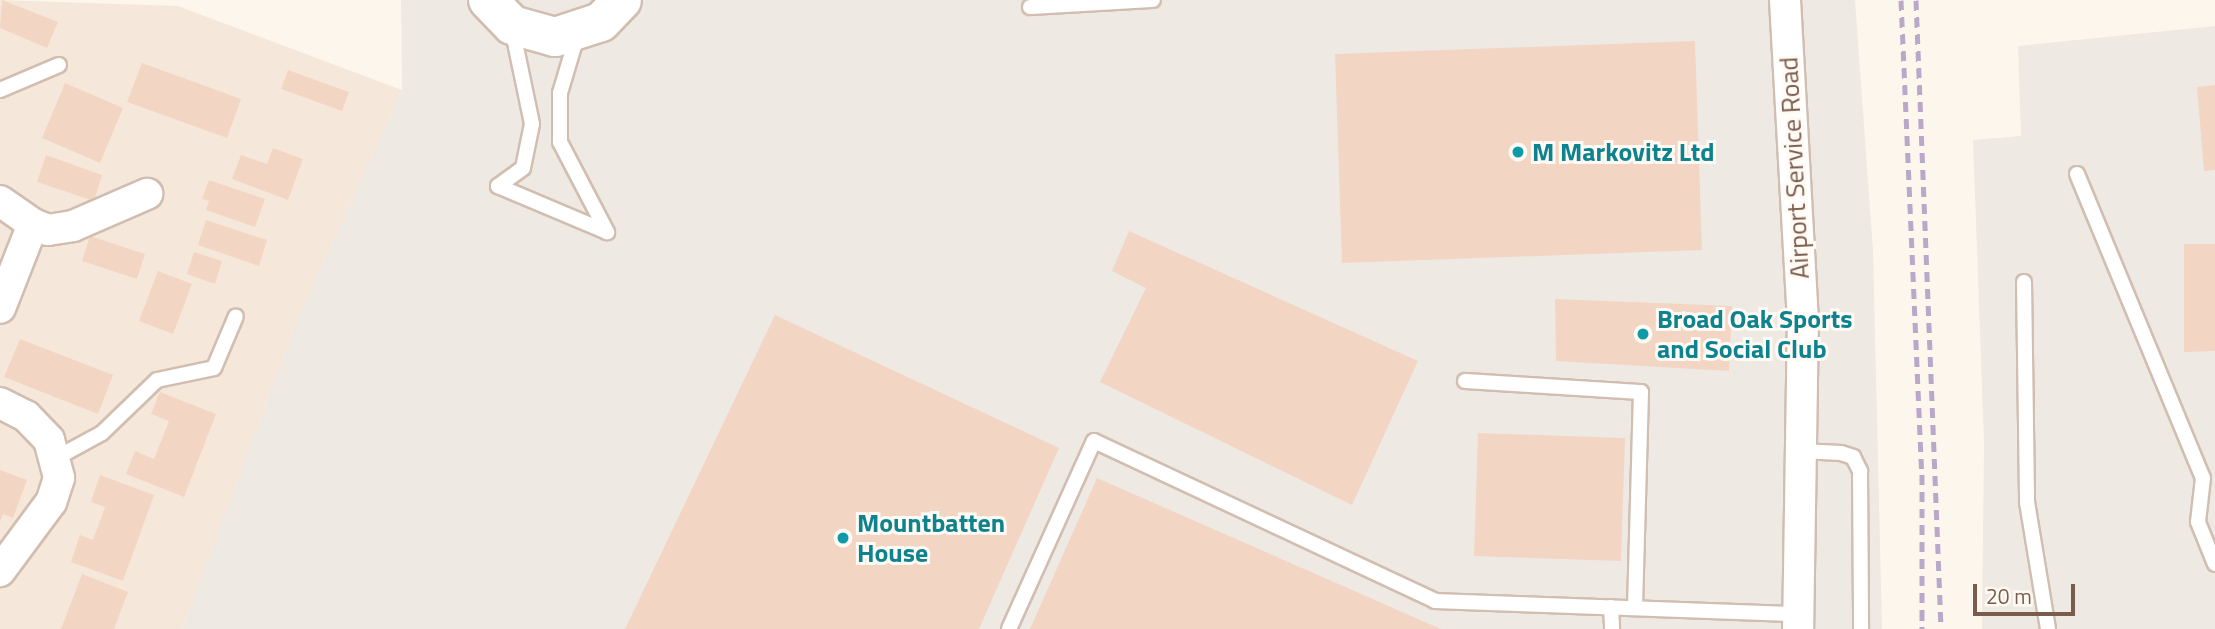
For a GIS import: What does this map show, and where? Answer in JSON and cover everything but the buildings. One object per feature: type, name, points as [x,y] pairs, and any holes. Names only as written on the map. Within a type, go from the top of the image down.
[{"type":"street","points":[[500,13],[532,34],[577,34],[601,22],[622,0]]},
{"type":"street","name":"Airport Service Road","points":[[1785,0],[1803,317],[1798,621]]},
{"type":"street","points":[[0,201],[33,224],[48,230],[73,226],[147,194]]},
{"type":"street","points":[[0,308],[33,224]]},
{"type":"street","points":[[0,403],[37,425],[58,457],[51,502],[0,571]]},
{"type":"lane","points":[[1030,7],[1153,0]]},
{"type":"lane","points":[[500,13],[532,124],[523,169],[498,186],[607,232],[560,142],[560,93],[577,34]]},
{"type":"lane","points":[[0,90],[59,65]]},
{"type":"lane","points":[[2077,174],[2203,478],[2198,522],[2215,564]]},
{"type":"lane","points":[[2024,282],[2027,502],[2048,629]]},
{"type":"lane","points":[[58,457],[102,433],[157,380],[214,368],[236,316]]},
{"type":"lane","points":[[1465,381],[1641,392],[1636,608]]},
{"type":"lane","points":[[1009,629],[1094,441],[1435,601],[1636,608],[1798,621]]},
{"type":"lane","points":[[1801,451],[1841,453],[1853,457],[1860,471],[1861,629]]},
{"type":"lane","points":[[1611,607],[1612,629]]},
{"type":"shaded area","points":[[0,0],[178,6],[402,90],[297,320],[182,629],[0,629]]},
{"type":"shaded area","points":[[401,0],[1855,0],[1873,251],[1882,629],[182,629],[297,320],[402,90]]},
{"type":"shaded area","points":[[2215,26],[2215,629],[1982,629],[1984,443],[1973,140],[2021,136],[2018,46]]},
{"type":"railway","points":[[1901,0],[1922,474],[1922,629]]},
{"type":"railway","points":[[1916,0],[1941,629]]},
{"type":"place","name":"M Markovitz Ltd","points":[[1518,152]]},
{"type":"place","name":"Broad Oak Sports and Social Club","points":[[1643,334]]},
{"type":"place","name":"Mountbatten House","points":[[843,538]]}]
